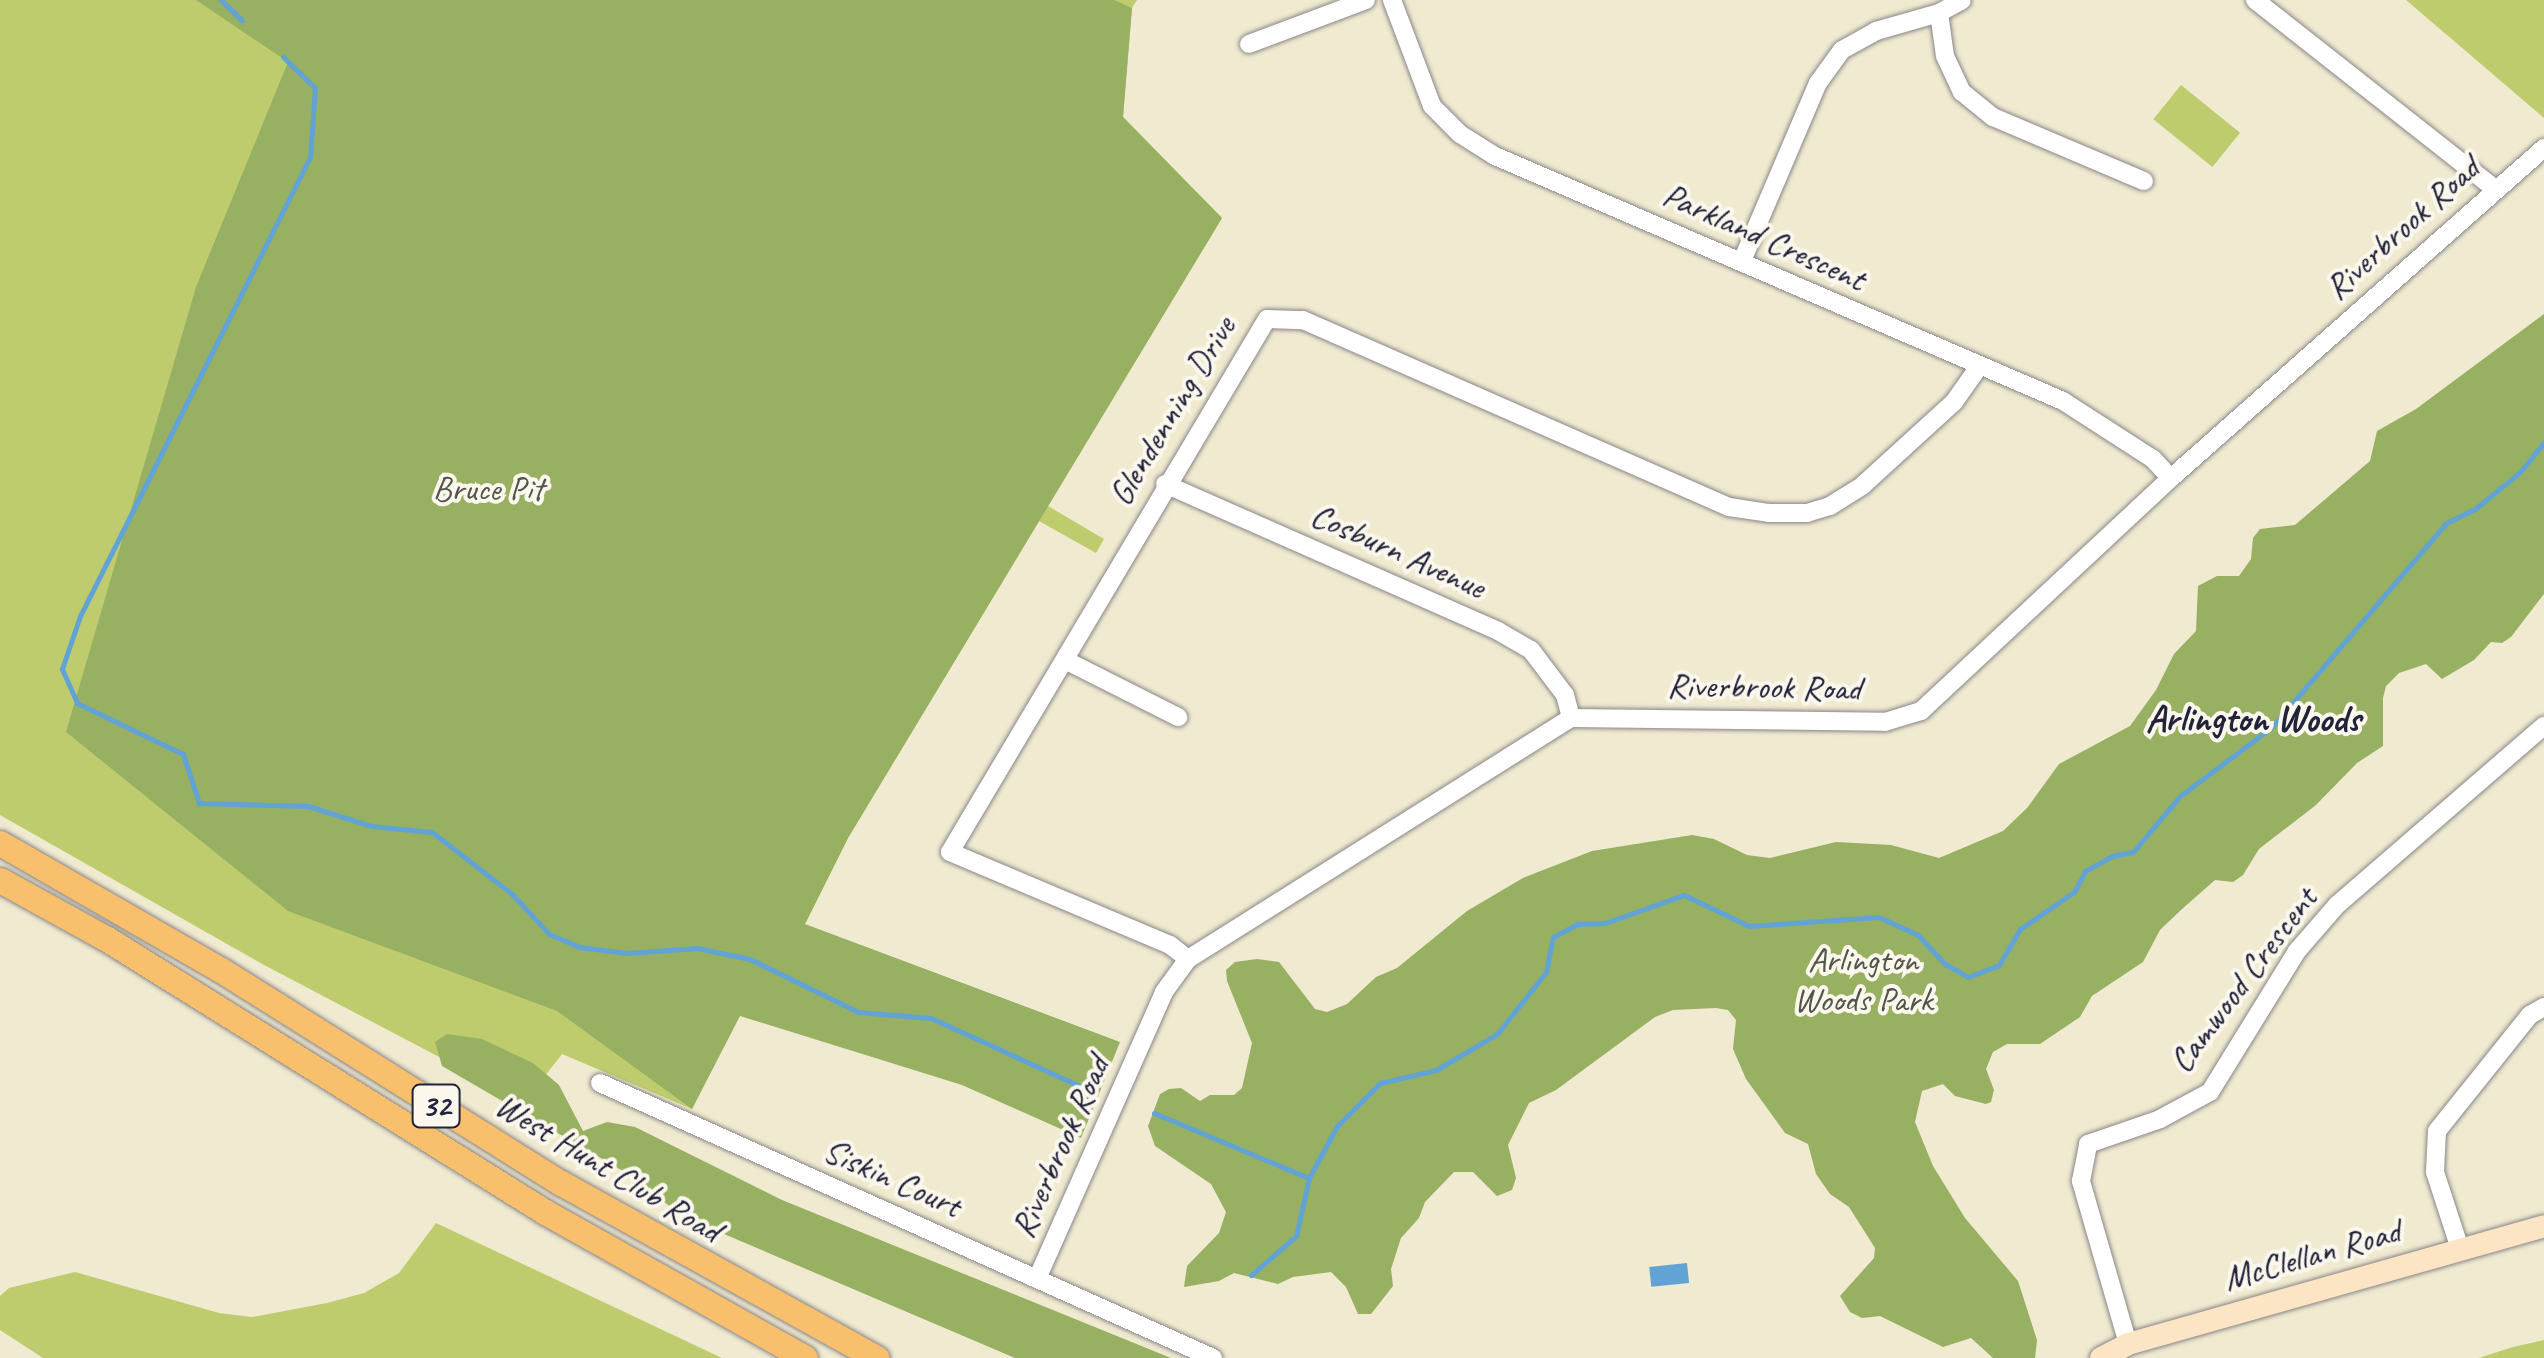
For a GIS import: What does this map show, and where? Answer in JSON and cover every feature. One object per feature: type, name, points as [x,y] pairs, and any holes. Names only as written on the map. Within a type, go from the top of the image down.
[{"type":"main road","name":"West Hunt Club Road","points":[[0,843],[220,970],[561,1183],[877,1358]]},
{"type":"main road","name":"West Hunt Club Road","points":[[0,880],[108,939],[544,1212],[805,1358]]},
{"type":"street","points":[[1249,44],[1366,0]]},
{"type":"street","name":"Parkland Crescent","points":[[1392,0],[1432,106],[1460,134],[1495,156],[1742,261],[1978,368],[2063,401],[2152,459],[2171,478]]},
{"type":"street","points":[[1742,261],[1818,83],[1842,50],[1876,31],[1939,13],[1962,0]]},
{"type":"street","points":[[2255,0],[2494,188]]},
{"type":"street","points":[[1939,13],[1946,56],[1962,92],[1994,117],[2144,182]]},
{"type":"street","name":"Riverbrook Road","points":[[1036,1278],[1164,992],[1188,958],[1572,718],[1884,722],[1921,710],[2171,478],[2494,188],[2544,148]]},
{"type":"street","name":"Glendenning Drive","points":[[1188,958],[1170,944],[950,852],[1266,319],[1303,320],[1729,507],[1768,513],[1807,514],[1830,506],[1863,485],[1954,402],[1978,368]]},
{"type":"street","name":"Cosburn Avenue","points":[[1165,484],[1498,630],[1531,650],[1565,696],[1572,718]]},
{"type":"street","points":[[1065,660],[1178,717]]},
{"type":"street","name":"Camwood Crescent","points":[[2128,1344],[2080,1181],[2088,1144],[2160,1120],[2210,1092],[2297,951],[2337,905],[2544,726]]},
{"type":"street","points":[[2460,1249],[2435,1172],[2437,1132],[2530,1015],[2544,1007]]},
{"type":"street","name":"Siskin Court","points":[[600,1083],[1213,1358]]},
{"type":"street","name":"McClellan Road","points":[[2101,1358],[2128,1344],[2544,1226]]},
{"type":"green space","name":"Bruce Pit","points":[[0,0],[1137,0],[1132,8],[1123,117],[1222,218],[1048,506],[1104,539],[1096,553],[1039,521],[848,838],[805,924],[739,1016],[692,1109],[562,1054],[525,1102],[264,965],[0,815]]},
{"type":"green space","name":"Bruce Pit","points":[[196,0],[1114,0],[1132,8],[1123,117],[1222,218],[848,838],[805,924],[1120,1042],[1081,1138],[962,1085],[740,1016],[692,1109],[557,1011],[288,911],[66,732],[196,287],[288,62]]},
{"type":"green space","points":[[2406,0],[2544,0],[2544,118],[2461,47]]},
{"type":"green space","points":[[2181,85],[2240,133],[2212,167],[2153,119]]},
{"type":"green space","name":"Arlington Woods Park","points":[[2544,314],[2544,594],[2511,637],[2502,643],[2491,642],[2474,660],[2442,679],[2426,664],[2399,673],[2386,686],[2383,698],[2383,746],[2357,763],[2316,805],[2259,849],[2243,875],[2233,882],[2215,880],[2182,909],[2160,930],[2143,962],[2092,996],[2080,1017],[2040,1044],[2007,1044],[1993,1052],[1986,1069],[1994,1090],[1991,1102],[1955,1096],[1943,1084],[1922,1091],[1915,1122],[1933,1166],[1965,1218],[2018,1281],[2037,1340],[2035,1358],[1993,1358],[1971,1338],[1943,1347],[1880,1316],[1862,1318],[1850,1312],[1840,1296],[1874,1258],[1875,1248],[1849,1207],[1830,1194],[1816,1174],[1808,1144],[1785,1133],[1746,1079],[1733,1049],[1736,1020],[1728,1010],[1716,1008],[1673,1010],[1655,1017],[1556,1090],[1529,1103],[1508,1145],[1516,1178],[1512,1190],[1497,1196],[1473,1172],[1454,1172],[1425,1202],[1419,1218],[1401,1238],[1391,1269],[1393,1286],[1371,1314],[1358,1314],[1346,1287],[1331,1272],[1293,1277],[1278,1284],[1234,1273],[1219,1281],[1184,1287],[1187,1266],[1219,1233],[1226,1212],[1211,1184],[1155,1146],[1148,1126],[1160,1094],[1169,1089],[1181,1088],[1200,1101],[1210,1095],[1234,1095],[1242,1088],[1252,1043],[1227,981],[1226,970],[1235,962],[1279,962],[1315,1009],[1327,1012],[1347,1004],[1376,977],[1397,968],[1467,911],[1523,878],[1592,851],[1692,835],[1714,839],[1747,855],[1770,858],[1836,842],[1891,845],[1939,858],[2003,831],[2027,808],[2059,764],[2130,726],[2156,690],[2174,654],[2196,631],[2198,586],[2217,576],[2239,576],[2251,559],[2253,538],[2260,529],[2295,525],[2370,461],[2377,431],[2416,409]]},
{"type":"green space","points":[[447,1034],[482,1039],[533,1063],[559,1085],[583,1131],[607,1122],[635,1127],[782,1200],[1171,1358],[1015,1358],[684,1217],[623,1171],[442,1066],[435,1042]]},
{"type":"green space","points":[[436,1223],[722,1358],[43,1358],[0,1330],[0,1296],[9,1288],[75,1272],[219,1313],[252,1317],[327,1303],[364,1293],[399,1273]]},
{"type":"green space","points":[[2544,1340],[2544,1358],[2479,1358],[2513,1347]]},
{"type":"water","points":[[1687,1263],[1689,1283],[1651,1287],[1649,1267]]},
{"type":"waterway","points":[[221,0],[242,20]]},
{"type":"waterway","points":[[283,57],[315,88],[310,157],[80,616],[62,669],[77,703],[183,754],[199,803],[308,806],[371,826],[432,832],[512,894],[549,934],[579,947],[627,953],[697,948],[750,959],[858,1012],[931,1018],[1088,1090]]},
{"type":"waterway","points":[[1251,1275],[1296,1236],[1309,1178],[1337,1126],[1380,1083],[1436,1070],[1497,1034],[1546,972],[1553,937],[1577,924],[1605,923],[1684,895],[1749,926],[1879,917],[1918,935],[1945,964],[1968,977],[1999,965],[2020,929],[2074,892],[2085,871],[2112,856],[2133,852],[2180,796],[2272,727],[2446,523],[2475,509],[2520,472],[2544,442]]},
{"type":"waterway","points":[[1154,1113],[1309,1178]]},
{"type":"district","name":"Arlington Woods","points":[[2253,719]]}]
